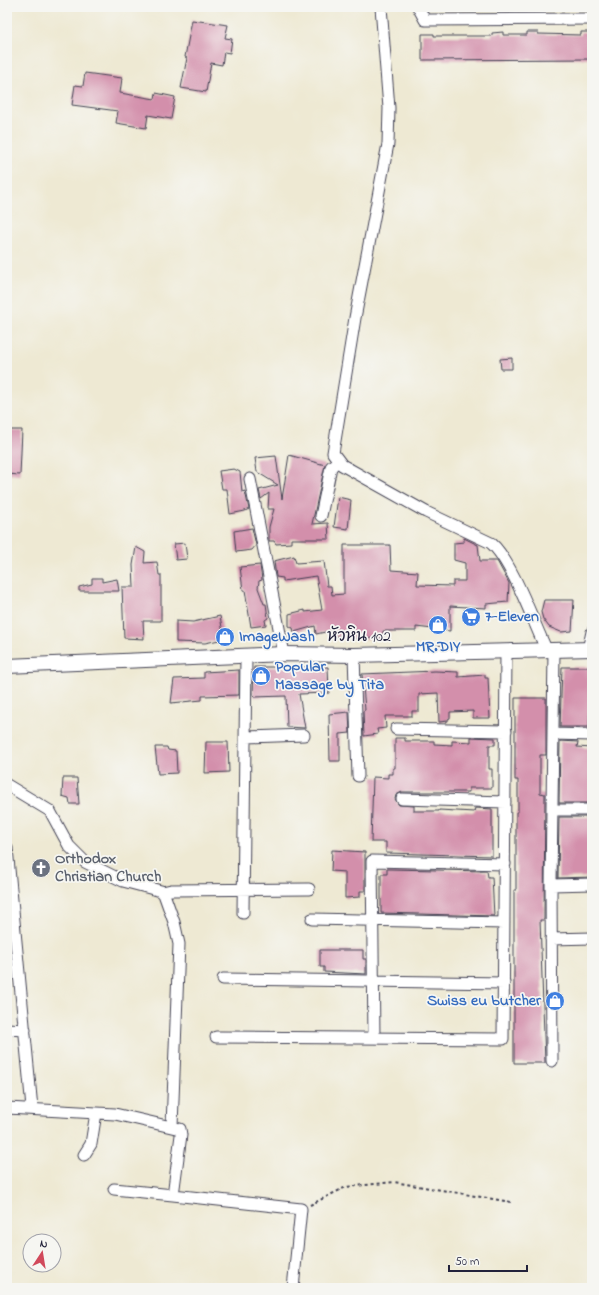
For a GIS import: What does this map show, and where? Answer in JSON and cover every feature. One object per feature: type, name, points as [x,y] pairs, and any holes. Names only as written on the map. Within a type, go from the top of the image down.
[{"type":"street","points":[[381,7],[389,108],[388,144],[354,318],[333,452],[338,461],[420,508],[491,543],[506,561],[550,651],[553,734],[550,885],[552,1061]]},
{"type":"street","points":[[418,7],[425,20],[592,19]]},
{"type":"street","points":[[321,516],[331,467],[338,461]]},
{"type":"street","points":[[250,479],[284,654]]},
{"type":"street","points":[[590,650],[592,632]]},
{"type":"street","name":"หัวหิน 102","points":[[7,666],[246,657],[284,654],[354,655],[590,650]]},
{"type":"street","points":[[216,1037],[503,1039],[506,652]]},
{"type":"street","points":[[354,655],[358,776]]},
{"type":"street","points":[[243,913],[246,657]]},
{"type":"street","points":[[396,729],[506,731]]},
{"type":"street","points":[[553,734],[592,734]]},
{"type":"street","points":[[246,737],[304,735]]},
{"type":"street","points":[[7,785],[50,811],[69,846],[86,862],[123,881],[162,892],[171,890],[309,889]]},
{"type":"street","points":[[402,799],[505,802]]},
{"type":"street","points":[[552,810],[592,810]]},
{"type":"street","points":[[7,848],[32,1108]]},
{"type":"street","points":[[374,1038],[372,861],[504,864]]},
{"type":"street","points":[[550,885],[592,884]]},
{"type":"street","points":[[162,892],[174,922],[179,944],[172,1126]]},
{"type":"street","points":[[312,919],[504,923]]},
{"type":"street","points":[[551,939],[592,938]]},
{"type":"street","points":[[223,979],[504,983]]},
{"type":"street","points":[[7,1029],[25,1030]]},
{"type":"street","points":[[7,1108],[32,1108],[115,1114],[180,1129],[181,1135],[172,1195]]},
{"type":"street","points":[[84,1155],[91,1144],[96,1113]]},
{"type":"street","points":[[114,1189],[301,1209],[293,1288]]},
{"type":"path","points":[[301,1209],[346,1187],[394,1182],[511,1202]]},
{"type":"building","points":[[192,20],[228,25],[225,38],[232,39],[230,53],[224,52],[222,65],[211,63],[206,92],[181,88]]},
{"type":"building","points":[[503,32],[503,35],[527,35],[527,32],[538,32],[538,34],[581,35],[581,32],[592,32],[592,59],[422,60],[422,34],[434,34],[434,36],[492,36],[492,33]]},
{"type":"building","points":[[85,73],[122,78],[120,93],[155,99],[156,93],[175,97],[171,119],[148,115],[146,128],[116,123],[118,111],[72,105],[75,85],[83,86]]},
{"type":"building","points":[[512,358],[512,369],[501,369],[500,359]]},
{"type":"building","points":[[7,430],[22,430],[20,475],[7,474]]},
{"type":"building","points":[[289,455],[325,465],[312,524],[328,523],[329,539],[291,539],[291,543],[276,544],[274,541],[269,541],[269,527],[274,509],[268,509],[269,493],[261,499],[259,490],[278,485],[257,472],[255,458],[276,456],[282,499]]},
{"type":"building","points":[[234,469],[240,472],[242,492],[245,491],[249,509],[230,514],[227,489],[222,489],[219,471]]},
{"type":"building","points":[[338,497],[351,500],[348,529],[334,527]]},
{"type":"building","points":[[252,528],[256,545],[252,550],[236,552],[234,531]]},
{"type":"building","points":[[464,538],[478,545],[480,561],[497,561],[509,583],[508,602],[486,604],[486,608],[450,606],[450,631],[416,627],[416,631],[383,631],[383,638],[351,639],[351,635],[330,637],[330,631],[316,634],[315,626],[294,632],[293,628],[289,626],[289,614],[305,610],[305,612],[322,610],[316,576],[283,581],[283,578],[276,577],[274,561],[294,556],[296,563],[324,561],[327,586],[331,586],[332,595],[344,594],[344,545],[390,545],[391,570],[418,572],[417,585],[453,586],[453,581],[465,581],[465,563],[454,560],[454,543],[464,542]]},
{"type":"building","points":[[185,543],[187,559],[176,560],[174,544]]},
{"type":"building","points":[[136,547],[145,552],[144,563],[157,562],[159,575],[161,575],[161,621],[143,621],[144,639],[124,638],[122,587],[134,587],[133,565]]},
{"type":"building","points":[[260,565],[262,580],[259,581],[258,588],[264,604],[266,604],[268,618],[265,620],[266,625],[251,627],[240,567]]},
{"type":"building","points":[[92,578],[102,578],[102,582],[117,579],[119,591],[79,591],[79,587],[92,584]]},
{"type":"building","points":[[544,600],[574,600],[572,631],[561,632],[549,627],[543,619],[541,612]]},
{"type":"building","points":[[220,616],[224,639],[205,643],[176,642],[176,621],[193,622]]},
{"type":"building","points":[[254,667],[328,667],[329,693],[299,694],[305,728],[287,727],[286,696],[254,697]]},
{"type":"building","points":[[562,667],[592,667],[592,697],[590,697],[589,727],[560,727]]},
{"type":"building","points":[[239,670],[239,695],[202,696],[202,700],[171,703],[174,679],[204,678],[204,672]]},
{"type":"building","points":[[435,671],[458,672],[458,677],[485,675],[485,678],[488,678],[490,718],[473,718],[473,711],[450,712],[450,718],[448,721],[439,722],[438,693],[419,694],[419,711],[412,711],[412,716],[385,716],[386,728],[377,729],[378,734],[364,736],[363,711],[365,710],[362,674]]},
{"type":"building","points":[[515,698],[546,698],[546,755],[540,755],[540,793],[545,794],[544,920],[540,920],[545,1063],[514,1063],[514,890],[516,890],[516,812],[518,812],[518,780],[515,780]]},
{"type":"building","points":[[349,712],[350,733],[340,734],[340,761],[330,761],[329,714]]},
{"type":"building","points":[[471,737],[495,738],[495,745],[489,745],[489,769],[492,769],[492,788],[469,788],[469,792],[402,792],[396,795],[395,799],[399,805],[414,806],[414,811],[439,810],[474,812],[475,808],[492,809],[492,856],[386,853],[386,842],[371,842],[373,777],[388,778],[388,774],[393,774],[393,768],[395,768],[395,738],[405,738],[405,741],[434,741],[434,744],[452,745],[452,741],[471,742]]},
{"type":"building","points":[[560,741],[578,742],[577,747],[592,748],[592,803],[559,803]]},
{"type":"building","points":[[206,742],[228,742],[229,772],[205,773]]},
{"type":"building","points":[[155,747],[167,747],[168,750],[176,751],[177,773],[158,774]]},
{"type":"building","points":[[63,778],[77,778],[79,804],[70,804],[69,798],[62,796]]},
{"type":"building","points":[[559,817],[592,817],[592,877],[558,878]]},
{"type":"building","points":[[332,850],[365,852],[365,891],[360,891],[360,897],[345,898],[345,872],[331,871]]},
{"type":"building","points":[[387,869],[487,871],[488,877],[492,877],[494,916],[381,913],[381,874],[387,874]]},
{"type":"building","points":[[320,950],[363,950],[363,959],[366,959],[366,974],[324,972],[324,967],[320,967]]},
{"type":"place","name":"7-Eleven","points":[[471,617]]},
{"type":"place","name":"MR.DIY","points":[[438,625]]},
{"type":"place","name":"ImageWash","points":[[225,637]]},
{"type":"place","name":"Popular Massage by Tita","points":[[261,676]]},
{"type":"place","name":"Orthodox Christian Church","points":[[41,868]]},
{"type":"place","name":"Swiss eu butcher","points":[[555,1001]]}]
